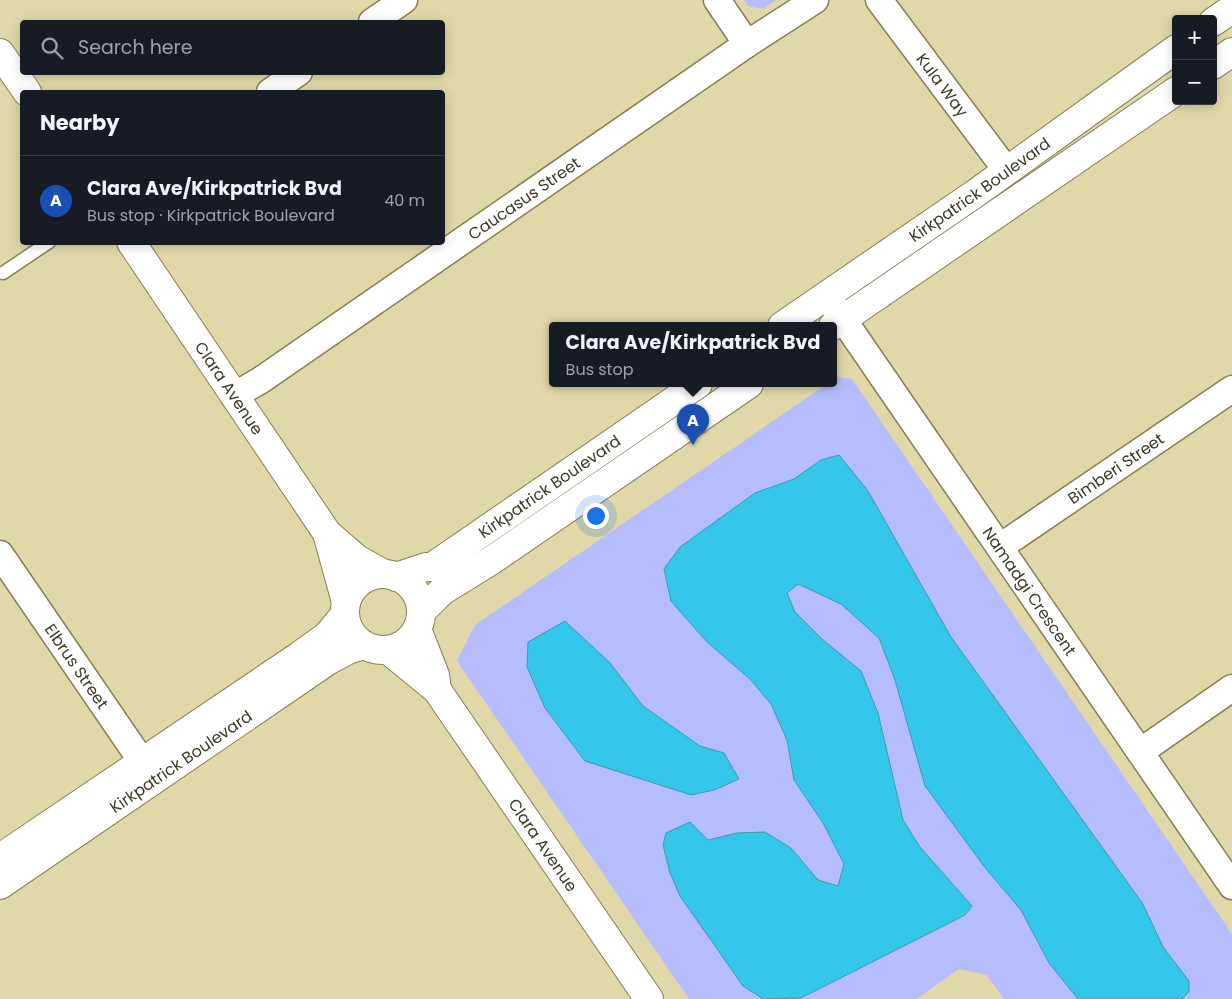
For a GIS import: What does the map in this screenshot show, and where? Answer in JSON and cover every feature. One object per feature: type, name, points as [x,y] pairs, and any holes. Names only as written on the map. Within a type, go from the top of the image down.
[{"type":"street","points":[[375,20],[404,0]]},
{"type":"street","points":[[717,0],[747,44]]},
{"type":"street","name":"Caucasus Street","points":[[234,396],[269,374],[747,44],[815,0]]},
{"type":"street","name":"Kula Way","points":[[879,0],[1007,171]]},
{"type":"street","points":[[1217,19],[1232,9]]},
{"type":"street","name":"Kirkpatrick Boulevard","points":[[788,322],[1007,171],[1172,52]]},
{"type":"street","points":[[1217,62],[1232,52]]},
{"type":"street","points":[[0,54],[26,90]]},
{"type":"street","points":[[273,90],[295,75]]},
{"type":"street","name":"Kirkpatrick Boulevard","points":[[838,323],[1172,94]]},
{"type":"street","name":"Clara Avenue","points":[[133,245],[327,533],[357,559],[390,576]]},
{"type":"street","name":"Namadgi Crescent","points":[[826,296],[838,323],[1000,547],[1232,886]]},
{"type":"street","name":"Kirkpatrick Boulevard","points":[[390,576],[432,567],[694,387]]},
{"type":"street","name":"Kirkpatrick Boulevard","points":[[419,621],[442,591],[492,560],[745,387]]},
{"type":"street","name":"Bimberi Street","points":[[1000,547],[1232,389]]},
{"type":"street","name":"Clara Avenue","points":[[327,533],[345,608]]},
{"type":"street","name":"Elbrus Street","points":[[0,554],[148,770]]},
{"type":"street","points":[[372,576],[390,576],[408,583],[416,593],[419,621],[410,639],[400,647],[376,648],[351,632],[345,608],[352,591],[360,582],[372,576]]},
{"type":"street","name":"Kirkpatrick Boulevard","points":[[0,885],[148,770],[327,636],[345,608]]},
{"type":"street","name":"Clara Avenue","points":[[419,621],[438,690]]},
{"type":"street","name":"Kirkpatrick Boulevard","points":[[0,858],[329,660],[350,649],[376,648]]},
{"type":"street","name":"Clara Avenue","points":[[376,648],[438,690],[649,999]]},
{"type":"street","points":[[1140,752],[1232,688]]},
{"type":"lane","points":[[3,274],[45,245]]},
{"type":"shaded area","points":[[744,0],[776,0],[763,9],[748,6]]},
{"type":"shaded area","points":[[837,377],[852,379],[1232,934],[1232,999],[1004,999],[987,975],[959,969],[916,999],[689,999],[457,661],[475,625],[823,387],[837,387]]},
{"type":"shaded area","points":[[839,455],[868,491],[951,637],[1143,904],[1163,947],[1189,981],[1189,992],[1182,999],[1078,999],[1049,963],[1021,910],[986,869],[925,786],[895,680],[879,638],[841,604],[798,584],[787,593],[795,612],[823,640],[861,671],[878,713],[903,820],[920,847],[972,906],[965,915],[801,998],[763,999],[743,986],[680,896],[670,873],[663,845],[666,833],[690,822],[708,840],[737,833],[765,832],[791,848],[818,880],[838,886],[844,864],[823,823],[794,780],[787,740],[771,704],[750,679],[707,642],[671,601],[664,569],[680,547],[755,493],[794,479],[821,460]]},
{"type":"shaded area","points":[[565,621],[610,663],[643,706],[700,746],[724,753],[739,779],[714,790],[691,795],[585,761],[545,708],[527,667],[528,642]]},
{"type":"place","name":"Clara Ave/Kirkpatrick Bvd","points":[[693,445]]}]
